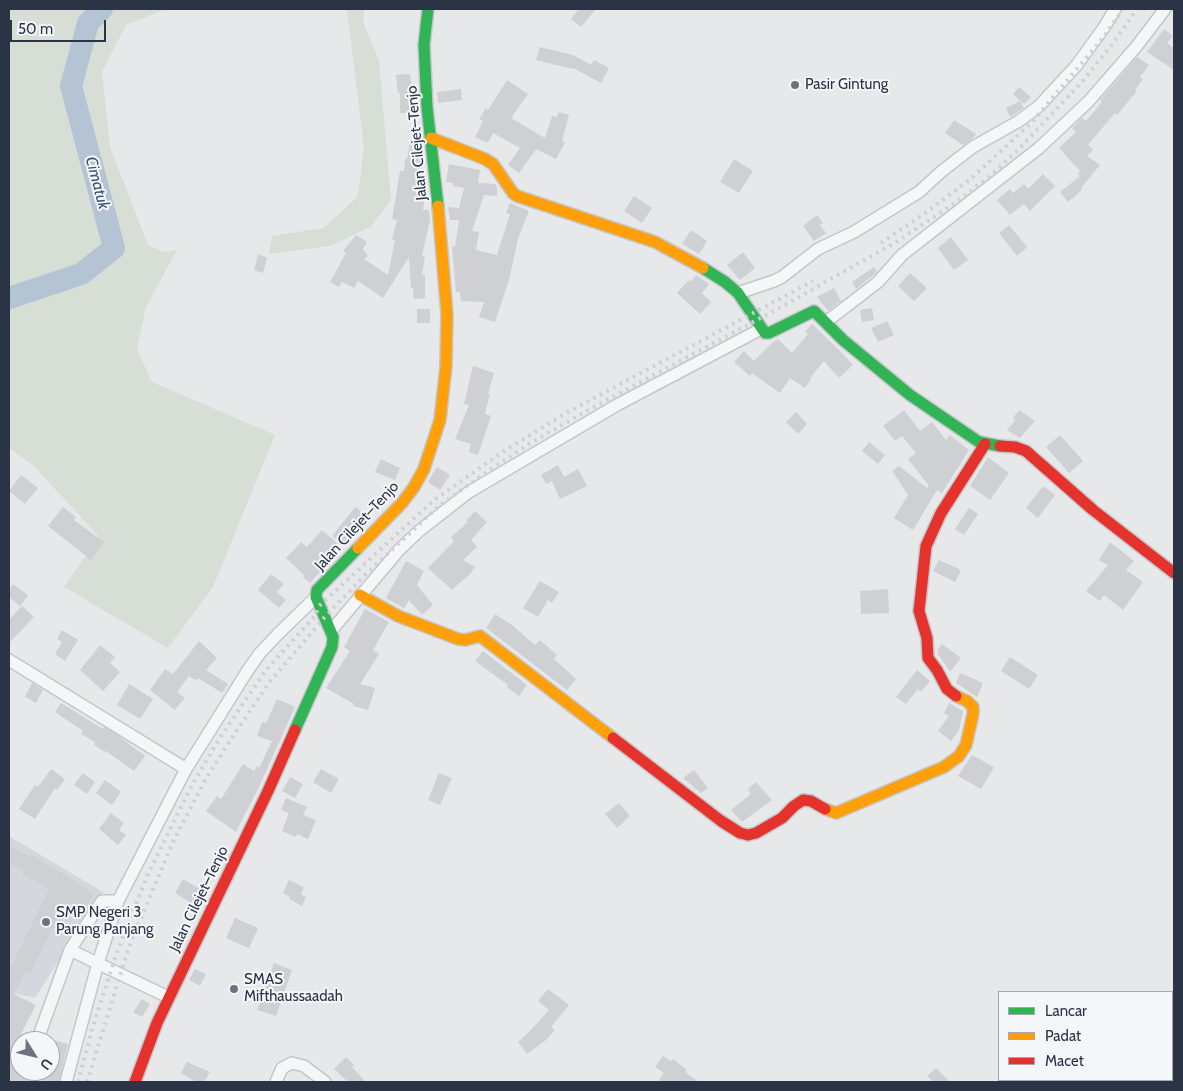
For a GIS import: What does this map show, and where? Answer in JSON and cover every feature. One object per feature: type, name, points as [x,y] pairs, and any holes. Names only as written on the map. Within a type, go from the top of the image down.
[{"type":"street","name":"Jalan Cilejet–Tenjo","points":[[135,1082],[168,997],[268,792],[330,652],[333,642],[316,597],[319,587],[394,512],[414,486],[428,458],[440,420],[446,366],[447,314],[440,223],[430,138],[424,45],[428,9]]},
{"type":"street","points":[[738,293],[782,277],[818,249],[854,232],[919,192],[973,147],[1019,121],[1039,106],[1076,66],[1115,9]]},
{"type":"street","points":[[826,322],[878,282],[902,255],[1039,148],[1088,102],[1136,47],[1165,9]]},
{"type":"street","points":[[430,138],[485,159],[493,164],[517,196],[655,242],[712,273],[738,293],[760,329],[764,332],[769,333],[810,312],[814,312],[843,340],[910,394],[980,442],[1026,451],[1093,510],[1174,573]]},
{"type":"street","points":[[330,631],[408,541],[469,492],[618,405],[760,329]]},
{"type":"street","points":[[360,595],[398,616],[458,639],[465,640],[480,636],[720,821],[748,836],[782,818],[803,800],[811,801],[826,810],[836,813],[944,767],[959,756],[966,745],[973,707],[967,701],[947,689],[928,658],[927,638],[919,611],[926,546],[941,514],[986,444]]},
{"type":"street","points":[[66,1082],[98,963],[118,901],[186,769],[260,653],[316,597]]},
{"type":"street","points":[[9,660],[186,769]]},
{"type":"street","points":[[41,1031],[70,950],[102,901],[118,901]]},
{"type":"street","points":[[70,950],[168,997]]},
{"type":"street","points":[[276,1082],[282,1068],[292,1063],[304,1066],[325,1082]]},
{"type":"shaded area","points":[[9,9],[166,9],[126,25],[102,72],[110,147],[148,245],[164,252],[177,250],[146,307],[137,349],[152,382],[275,435],[213,587],[168,648],[64,587],[99,537],[33,465],[9,448]]},
{"type":"shaded area","points":[[347,9],[364,9],[363,22],[379,61],[391,201],[370,227],[330,246],[269,254],[272,236],[324,228],[358,196],[364,147]]},
{"type":"shaded area","name":"SMP Negeri 3 Parung Panjang","points":[[9,836],[103,892],[35,998],[9,992]]},
{"type":"building","points":[[579,9],[596,9],[581,27],[571,19]]},
{"type":"building","points":[[1164,29],[1173,36],[1167,43],[1174,48],[1174,70],[1147,52]]},
{"type":"building","points":[[540,47],[573,55],[591,65],[594,60],[609,68],[601,83],[573,68],[536,60]]},
{"type":"building","points":[[1137,57],[1149,65],[1140,77],[1143,79],[1135,90],[1137,91],[1117,115],[1115,113],[1088,145],[1093,150],[1087,156],[1100,165],[1081,188],[1082,190],[1068,202],[1060,192],[1080,176],[1078,174],[1080,171],[1059,148],[1076,132],[1072,128],[1082,118],[1086,121],[1102,102],[1100,100]]},
{"type":"building","points":[[410,74],[413,97],[415,97],[415,113],[400,113],[400,93],[398,93],[396,75]]},
{"type":"building","points":[[507,80],[528,94],[511,118],[545,138],[552,116],[557,117],[559,112],[569,115],[562,141],[565,143],[556,159],[536,149],[519,173],[508,165],[520,148],[493,133],[488,143],[475,137],[483,121],[479,119],[486,108],[488,110]]},
{"type":"building","points":[[1019,87],[1031,97],[1024,104],[1013,94]]},
{"type":"building","points":[[461,89],[462,100],[438,103],[437,92]]},
{"type":"building","points":[[1020,101],[1024,108],[1010,117],[1006,108]]},
{"type":"building","points":[[954,120],[976,134],[963,145],[945,133]]},
{"type":"building","points":[[410,143],[421,145],[420,173],[424,173],[426,188],[423,210],[429,210],[430,220],[422,256],[425,257],[422,275],[425,275],[425,298],[414,299],[413,288],[411,288],[409,257],[383,298],[358,281],[354,288],[342,282],[339,287],[330,282],[346,253],[343,251],[356,235],[367,242],[363,249],[368,256],[364,259],[388,275],[395,240],[392,239],[397,220],[392,219],[400,171],[404,171],[405,159],[407,159]]},
{"type":"building","points":[[734,159],[753,171],[739,193],[720,182]]},
{"type":"building","points":[[449,164],[480,170],[478,183],[495,184],[497,188],[497,196],[484,195],[472,231],[479,232],[476,250],[497,255],[510,214],[506,213],[510,203],[529,211],[518,239],[509,280],[495,322],[479,317],[484,302],[461,301],[460,292],[456,292],[452,246],[455,247],[459,220],[450,220],[448,207],[459,208],[464,188],[453,186],[453,183],[446,182]]},
{"type":"building","points":[[1043,174],[1055,186],[1030,211],[1024,204],[1010,215],[997,200],[1010,189],[1013,193],[1024,184],[1028,189]]},
{"type":"building","points":[[634,196],[652,208],[642,223],[624,211]]},
{"type":"building","points":[[817,215],[823,223],[820,225],[826,233],[814,241],[803,226]]},
{"type":"building","points":[[1009,225],[1027,247],[1017,256],[999,233]]},
{"type":"building","points":[[691,230],[707,241],[699,254],[682,244]]},
{"type":"building","points":[[951,237],[968,260],[954,270],[938,248]]},
{"type":"building","points":[[743,252],[755,268],[740,280],[727,265]]},
{"type":"building","points":[[258,254],[267,258],[263,273],[254,270]]},
{"type":"building","points":[[874,267],[877,272],[856,289],[852,282]]},
{"type":"building","points":[[910,273],[927,288],[914,301],[898,286]]},
{"type":"building","points":[[696,275],[709,284],[702,293],[711,302],[700,314],[677,293],[689,280],[691,282]]},
{"type":"building","points":[[834,288],[841,301],[828,311],[817,297]]},
{"type":"building","points":[[872,308],[874,320],[862,322],[860,310]]},
{"type":"building","points":[[417,309],[430,309],[430,323],[417,323]]},
{"type":"building","points":[[887,321],[894,335],[878,342],[871,328]]},
{"type":"building","points":[[812,324],[853,365],[839,378],[824,361],[810,378],[805,388],[790,378],[780,393],[752,373],[750,376],[734,362],[744,351],[754,361],[778,339],[792,353],[808,334],[805,332]]},
{"type":"building","points":[[473,366],[494,373],[485,414],[491,416],[478,455],[469,452],[471,444],[455,439],[469,405],[464,404]]},
{"type":"building","points":[[904,410],[920,431],[932,422],[946,440],[950,435],[969,450],[942,493],[937,490],[913,530],[894,518],[908,495],[892,471],[899,466],[927,488],[929,486],[908,459],[916,453],[902,436],[895,441],[883,426]]},
{"type":"building","points":[[1019,410],[1035,421],[1020,438],[1007,430],[1015,420],[1013,418]]},
{"type":"building","points":[[796,412],[807,424],[798,434],[786,422]]},
{"type":"building","points":[[1060,435],[1083,461],[1069,473],[1046,447]]},
{"type":"building","points":[[869,442],[885,455],[878,464],[862,451]]},
{"type":"building","points":[[988,457],[1009,473],[990,500],[970,486]]},
{"type":"building","points":[[381,459],[400,468],[395,480],[375,472]]},
{"type":"building","points":[[558,465],[564,477],[578,469],[587,486],[560,499],[552,481],[546,484],[541,475]]},
{"type":"building","points":[[437,467],[450,475],[440,490],[428,482]]},
{"type":"building","points":[[21,475],[38,488],[25,504],[9,491]]},
{"type":"building","points":[[1043,486],[1055,495],[1038,518],[1026,508]]},
{"type":"building","points":[[63,507],[76,517],[74,520],[104,542],[91,560],[48,526]]},
{"type":"building","points":[[355,507],[368,516],[362,525],[365,527],[345,546],[332,536]]},
{"type":"building","points":[[969,508],[978,514],[964,535],[955,529]]},
{"type":"building","points":[[475,511],[487,522],[471,540],[477,547],[463,560],[475,567],[452,590],[428,568],[454,541],[451,537],[468,522],[466,521]]},
{"type":"building","points":[[322,530],[338,544],[321,564],[325,567],[310,583],[286,558],[301,542],[307,547]]},
{"type":"building","points":[[1110,542],[1134,561],[1126,570],[1143,582],[1123,610],[1104,595],[1100,601],[1086,591],[1108,565],[1099,560]]},
{"type":"building","points":[[939,560],[961,570],[955,582],[933,571]]},
{"type":"building","points":[[406,561],[424,571],[417,585],[433,605],[422,615],[409,600],[404,608],[386,598]]},
{"type":"building","points":[[271,574],[284,584],[277,592],[286,600],[279,608],[258,590]]},
{"type":"building","points":[[540,581],[559,592],[552,603],[548,600],[538,617],[523,608]]},
{"type":"building","points":[[13,584],[28,595],[20,606],[9,597],[9,590]]},
{"type":"building","points":[[888,589],[889,613],[861,614],[860,591]]},
{"type":"building","points":[[22,606],[34,617],[9,643],[9,620]]},
{"type":"building","points":[[365,609],[389,622],[373,650],[379,654],[360,684],[375,688],[368,710],[353,706],[354,704],[326,688],[350,651],[344,647]]},
{"type":"building","points":[[495,614],[512,625],[535,645],[540,640],[557,655],[554,659],[576,679],[567,690],[486,628]]},
{"type":"building","points":[[62,630],[78,640],[65,661],[55,654],[62,642],[57,639]]},
{"type":"building","points":[[199,641],[217,658],[206,670],[228,684],[222,693],[198,678],[196,681],[189,676],[177,692],[185,698],[175,710],[150,690],[165,669],[173,674]]},
{"type":"building","points":[[942,644],[961,658],[950,672],[938,654],[938,649]]},
{"type":"building","points":[[100,645],[115,657],[110,663],[120,672],[103,691],[80,670]]},
{"type":"building","points":[[483,651],[527,685],[519,696],[507,687],[508,685],[475,661]]},
{"type":"building","points":[[1010,657],[1038,675],[1029,689],[1001,671]]},
{"type":"building","points":[[917,670],[930,681],[921,692],[918,689],[906,704],[896,697]]},
{"type":"building","points":[[960,673],[983,683],[977,697],[956,683]]},
{"type":"building","points":[[32,683],[43,690],[36,703],[25,697]]},
{"type":"building","points":[[129,684],[153,699],[140,719],[117,705]]},
{"type":"building","points":[[277,699],[295,707],[259,787],[236,832],[206,811],[217,796],[221,799],[243,764],[254,771],[257,766],[259,768],[272,741],[257,736],[262,722],[266,723]]},
{"type":"building","points":[[61,703],[103,729],[104,727],[116,734],[145,756],[134,771],[106,751],[94,745],[95,742],[81,734],[83,731],[55,712]]},
{"type":"building","points":[[949,703],[963,711],[959,730],[951,741],[938,731],[949,716],[944,713]]},
{"type":"building","points":[[972,755],[994,767],[981,789],[958,776]]},
{"type":"building","points":[[51,769],[65,779],[57,790],[55,788],[35,819],[19,809],[35,785],[38,787]]},
{"type":"building","points":[[321,769],[339,779],[331,793],[313,782]]},
{"type":"building","points":[[694,770],[708,788],[701,793],[683,778]]},
{"type":"building","points":[[83,773],[95,782],[87,794],[74,785]]},
{"type":"building","points":[[439,773],[452,778],[440,805],[428,800]]},
{"type":"building","points":[[290,777],[303,784],[295,798],[282,791]]},
{"type":"building","points":[[105,780],[121,792],[112,805],[96,793]]},
{"type":"building","points":[[756,782],[772,800],[742,822],[731,810],[751,794],[748,789]]},
{"type":"building","points":[[286,798],[307,807],[303,815],[316,820],[308,839],[297,834],[296,837],[282,831],[289,813],[281,810]]},
{"type":"building","points":[[619,803],[630,816],[617,828],[605,814]]},
{"type":"building","points":[[111,813],[124,823],[119,830],[126,835],[118,845],[99,829]]},
{"type":"building","points":[[9,846],[31,857],[32,855],[77,882],[94,895],[79,916],[64,905],[30,973],[26,971],[14,994],[36,1005],[23,1031],[10,1031],[10,1081],[29,1082],[9,1082],[9,971],[49,889],[22,874],[24,870],[9,863]]},
{"type":"building","points":[[183,879],[202,890],[194,905],[175,893]]},
{"type":"building","points":[[289,880],[304,887],[301,894],[306,897],[302,906],[289,899],[290,897],[283,893]]},
{"type":"building","points":[[235,918],[258,928],[249,948],[226,938]]},
{"type":"building","points":[[274,963],[292,970],[276,1016],[257,1010]]},
{"type":"building","points":[[195,969],[206,974],[200,986],[189,980]]},
{"type":"building","points":[[548,989],[569,1005],[551,1027],[555,1030],[546,1040],[527,1054],[518,1042],[549,1010],[538,1001]]},
{"type":"building","points":[[142,999],[150,1004],[142,1017],[133,1012]]},
{"type":"building","points":[[60,1042],[68,1044],[60,1078]]},
{"type":"building","points":[[663,1056],[671,1061],[673,1059],[687,1070],[685,1072],[699,1082],[657,1082],[664,1073],[655,1067]]},
{"type":"building","points":[[346,1057],[354,1065],[352,1067],[366,1082],[348,1082],[334,1069]]},
{"type":"building","points":[[187,1062],[210,1072],[204,1082],[196,1082],[181,1073]]},
{"type":"building","points":[[936,1068],[950,1082],[933,1082],[927,1076]]},
{"type":"waterway","name":"Cimatuk","points":[[9,298],[81,274],[114,248],[71,86],[88,23],[102,9]]},
{"type":"railway","points":[[881,243],[972,178],[1032,122],[1103,38],[1123,9]]},
{"type":"railway","points":[[87,1082],[129,947],[173,842],[204,782],[269,683],[324,618],[366,574],[440,505],[529,444],[895,243],[959,200],[991,175],[1019,149],[1080,84],[1111,46],[1137,9]]},
{"type":"railway","points":[[78,1082],[93,1026],[117,952],[148,874],[190,789],[219,739],[266,670],[315,616],[319,606],[434,500],[504,451],[566,413],[813,281]]},
{"type":"traffic: fast","points":[[428,9],[424,45],[427,107],[438,206]]},
{"type":"traffic: fast","points":[[703,268],[738,293],[765,333],[769,333],[814,311],[843,340],[910,395],[979,442],[1000,446]]},
{"type":"traffic: fast","points":[[295,730],[332,647],[333,637],[316,597],[317,590],[358,548]]},
{"type":"traffic: slow","points":[[431,138],[485,159],[493,164],[517,196],[655,242],[703,268]]},
{"type":"traffic: slow","points":[[358,548],[402,503],[414,487],[424,469],[440,420],[446,366],[447,314],[438,206]]},
{"type":"traffic: slow","points":[[360,595],[398,616],[458,639],[465,640],[480,636],[613,738]]},
{"type":"traffic: slow","points":[[825,809],[836,813],[944,767],[959,756],[966,745],[973,707],[967,701],[956,696]]},
{"type":"traffic: jam","points":[[956,696],[947,689],[928,658],[927,638],[919,611],[926,546],[941,513],[985,444]]},
{"type":"traffic: jam","points":[[1000,446],[1015,447],[1026,451],[1093,510],[1174,573]]},
{"type":"traffic: jam","points":[[135,1082],[157,1023],[268,791],[295,730]]},
{"type":"traffic: jam","points":[[613,738],[721,821],[740,833],[748,835],[756,833],[782,818],[803,800],[811,801],[825,809]]},
{"type":"place","name":"Pasir Gintung","points":[[795,85]]},
{"type":"place","name":"SMP Negeri 3 Parung Panjang","points":[[46,922]]},
{"type":"place","name":"SMAS Mifthaussaadah","points":[[234,989]]}]
